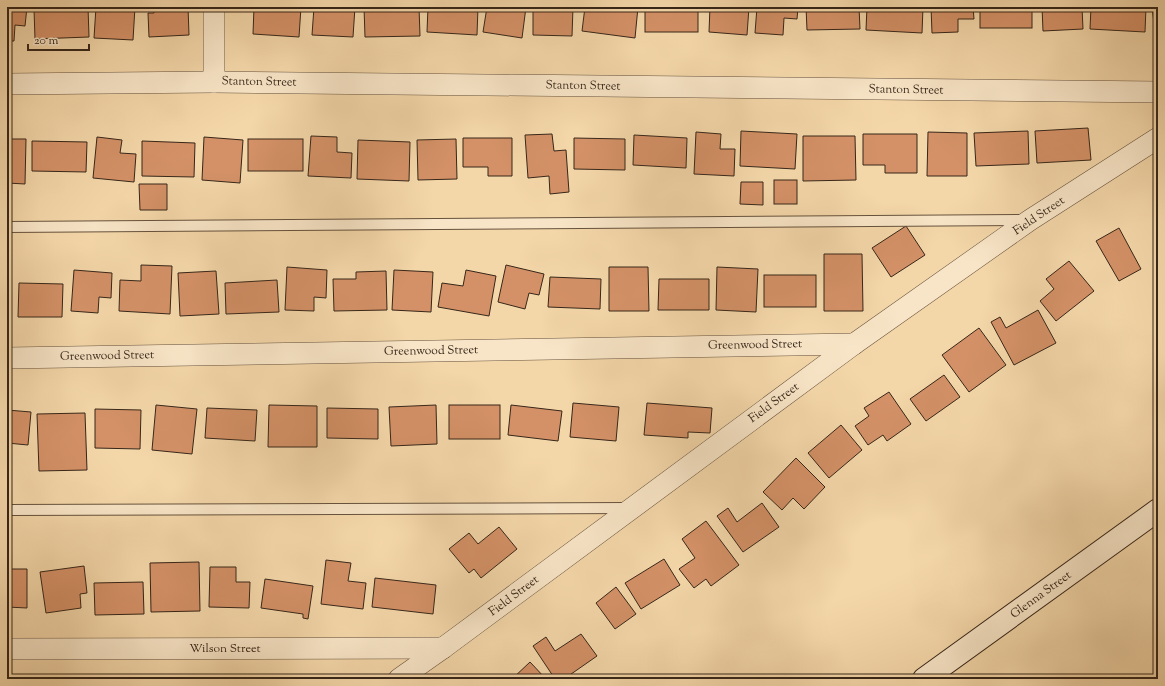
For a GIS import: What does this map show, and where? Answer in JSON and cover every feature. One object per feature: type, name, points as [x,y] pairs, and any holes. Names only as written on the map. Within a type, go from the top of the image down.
[{"type":"main road","name":"Glenna Street","points":[[924,679],[1158,510]]},
{"type":"street","points":[[214,7],[214,82]]},
{"type":"street","name":"Stanton Street","points":[[7,84],[214,82],[1158,92]]},
{"type":"street","name":"Field Street","points":[[399,679],[854,344],[1030,220],[1158,138]]},
{"type":"street","name":"Greenwood Street","points":[[7,358],[854,344]]},
{"type":"street","name":"Wilson Street","points":[[7,649],[443,648]]},
{"type":"lane","points":[[7,227],[1030,220]]},
{"type":"lane","points":[[7,510],[632,508]]},
{"type":"building","points":[[7,7],[27,7],[25,26],[15,25],[14,41],[7,41]]},
{"type":"building","points":[[88,7],[89,37],[35,39],[34,9]]},
{"type":"building","points":[[96,7],[135,7],[133,40],[94,38]]},
{"type":"building","points":[[154,7],[188,7],[189,35],[149,37],[148,13],[154,13]]},
{"type":"building","points":[[254,7],[301,7],[299,37],[253,34]]},
{"type":"building","points":[[314,7],[355,7],[353,37],[312,35]]},
{"type":"building","points":[[364,7],[419,7],[420,36],[365,37]]},
{"type":"building","points":[[428,7],[478,7],[477,35],[427,32]]},
{"type":"building","points":[[487,7],[526,7],[522,38],[483,32]]},
{"type":"building","points":[[533,7],[573,7],[572,36],[533,35]]},
{"type":"building","points":[[585,7],[638,7],[635,38],[582,31]]},
{"type":"building","points":[[645,7],[698,7],[698,32],[645,32]]},
{"type":"building","points":[[710,7],[749,7],[747,35],[709,32]]},
{"type":"building","points":[[757,7],[798,7],[797,19],[784,18],[783,35],[755,33]]},
{"type":"building","points":[[806,7],[859,7],[860,29],[807,30]]},
{"type":"building","points":[[867,7],[923,7],[922,33],[866,30]]},
{"type":"building","points":[[931,7],[973,7],[974,19],[958,19],[958,32],[932,33]]},
{"type":"building","points":[[980,7],[1032,7],[1032,28],[980,28]]},
{"type":"building","points":[[1042,7],[1082,7],[1083,29],[1043,31]]},
{"type":"building","points":[[1091,7],[1146,7],[1145,32],[1090,29]]},
{"type":"building","points":[[1152,7],[1158,7],[1158,31],[1155,31]]},
{"type":"building","points":[[1088,128],[1091,160],[1037,163],[1035,131]]},
{"type":"building","points":[[741,131],[797,134],[795,169],[740,166]]},
{"type":"building","points":[[1028,131],[1029,164],[976,166],[974,133]]},
{"type":"building","points":[[696,132],[721,134],[720,149],[735,149],[734,176],[694,174]]},
{"type":"building","points":[[928,132],[967,133],[967,176],[927,176]]},
{"type":"building","points":[[552,134],[554,151],[566,150],[569,192],[550,194],[549,176],[528,178],[525,135]]},
{"type":"building","points":[[863,134],[917,134],[917,173],[885,173],[885,165],[863,165]]},
{"type":"building","points":[[634,135],[687,138],[686,168],[633,165]]},
{"type":"building","points":[[311,136],[337,137],[337,152],[352,153],[351,178],[308,176]]},
{"type":"building","points":[[803,136],[855,136],[856,180],[803,181]]},
{"type":"building","points":[[97,137],[122,140],[120,153],[136,154],[134,182],[93,178]]},
{"type":"building","points":[[204,137],[243,140],[240,183],[202,180]]},
{"type":"building","points":[[463,138],[512,138],[512,176],[488,176],[488,167],[463,167]]},
{"type":"building","points":[[574,138],[625,139],[625,170],[574,169]]},
{"type":"building","points":[[7,139],[26,139],[25,184],[7,183]]},
{"type":"building","points":[[248,139],[303,139],[303,171],[248,171]]},
{"type":"building","points":[[456,139],[457,179],[418,180],[417,140]]},
{"type":"building","points":[[358,140],[410,142],[409,181],[357,179]]},
{"type":"building","points":[[32,141],[87,142],[86,172],[32,171]]},
{"type":"building","points":[[142,141],[195,143],[194,177],[142,176]]},
{"type":"building","points":[[774,180],[797,180],[797,204],[774,204]]},
{"type":"building","points":[[741,182],[763,182],[763,205],[740,204]]},
{"type":"building","points":[[139,184],[167,184],[167,210],[140,210]]},
{"type":"building","points":[[906,226],[925,255],[891,277],[872,248]]},
{"type":"building","points":[[1119,228],[1141,269],[1119,281],[1096,241]]},
{"type":"building","points":[[824,254],[862,254],[863,311],[824,311]]},
{"type":"building","points":[[1069,261],[1094,291],[1056,321],[1040,301],[1054,289],[1046,279]]},
{"type":"building","points":[[141,265],[172,266],[170,314],[119,311],[120,280],[141,281]]},
{"type":"building","points":[[506,265],[544,274],[539,295],[529,293],[525,309],[498,302]]},
{"type":"building","points":[[287,267],[327,270],[326,298],[314,297],[314,311],[285,310]]},
{"type":"building","points":[[609,267],[648,267],[649,311],[609,311]]},
{"type":"building","points":[[717,267],[758,269],[756,312],[716,310]]},
{"type":"building","points":[[74,270],[112,273],[111,298],[99,297],[98,313],[71,311]]},
{"type":"building","points":[[394,270],[433,272],[431,312],[392,310]]},
{"type":"building","points":[[466,270],[496,276],[489,316],[438,307],[442,283],[463,286]]},
{"type":"building","points":[[216,271],[219,314],[180,316],[178,273]]},
{"type":"building","points":[[386,271],[387,310],[334,311],[333,279],[356,279],[356,272]]},
{"type":"building","points":[[764,275],[816,275],[816,307],[764,307]]},
{"type":"building","points":[[550,277],[601,279],[600,309],[548,307]]},
{"type":"building","points":[[659,279],[709,279],[709,310],[658,310]]},
{"type":"building","points":[[277,280],[279,312],[226,314],[225,283]]},
{"type":"building","points":[[19,283],[63,284],[62,317],[18,317]]},
{"type":"building","points":[[1038,310],[1056,343],[1014,365],[991,322],[1000,317],[1006,328]]},
{"type":"building","points":[[979,328],[1006,365],[969,392],[942,355]]},
{"type":"building","points":[[944,375],[960,397],[926,421],[910,399]]},
{"type":"building","points":[[889,392],[911,424],[887,441],[883,435],[868,445],[855,426],[869,416],[864,408]]},
{"type":"building","points":[[573,403],[619,407],[616,441],[570,437]]},
{"type":"building","points":[[647,403],[712,408],[710,433],[688,432],[688,438],[644,435]]},
{"type":"building","points":[[156,405],[197,409],[192,454],[152,450]]},
{"type":"building","points":[[269,405],[317,406],[317,447],[268,447]]},
{"type":"building","points":[[436,405],[437,444],[391,446],[389,407]]},
{"type":"building","points":[[449,405],[500,405],[500,439],[449,439]]},
{"type":"building","points":[[511,405],[562,411],[558,441],[508,435]]},
{"type":"building","points":[[207,408],[257,410],[255,441],[205,438]]},
{"type":"building","points":[[327,408],[378,409],[378,439],[327,438]]},
{"type":"building","points":[[95,409],[141,410],[140,449],[95,448]]},
{"type":"building","points":[[7,410],[31,412],[28,445],[7,443]]},
{"type":"building","points":[[85,413],[87,470],[39,471],[37,414]]},
{"type":"building","points":[[841,425],[862,450],[829,478],[808,453]]},
{"type":"building","points":[[796,458],[825,487],[804,509],[793,498],[782,510],[763,492]]},
{"type":"building","points":[[762,503],[779,527],[743,552],[717,516],[728,508],[737,522]]},
{"type":"building","points":[[706,521],[739,565],[711,586],[706,579],[694,588],[679,569],[695,558],[682,539]]},
{"type":"building","points":[[499,527],[517,549],[481,578],[474,569],[469,573],[449,549],[469,533],[478,544]]},
{"type":"building","points":[[664,559],[680,585],[641,609],[625,583]]},
{"type":"building","points":[[326,560],[351,563],[348,581],[366,583],[363,609],[321,604]]},
{"type":"building","points":[[199,562],[200,611],[151,612],[150,563]]},
{"type":"building","points":[[84,566],[87,593],[80,594],[81,608],[46,613],[40,572]]},
{"type":"building","points":[[210,567],[236,567],[236,582],[250,582],[249,608],[209,607]]},
{"type":"building","points":[[7,569],[27,569],[27,608],[7,607]]},
{"type":"building","points":[[375,578],[436,585],[433,614],[372,607]]},
{"type":"building","points":[[265,579],[313,586],[308,619],[303,618],[303,614],[261,608]]},
{"type":"building","points":[[143,582],[144,614],[95,615],[94,583]]},
{"type":"building","points":[[616,587],[636,614],[615,629],[596,603]]},
{"type":"building","points":[[581,634],[597,656],[564,679],[555,679],[533,646],[546,637],[555,651]]},
{"type":"building","points":[[530,662],[546,679],[512,679]]}]
